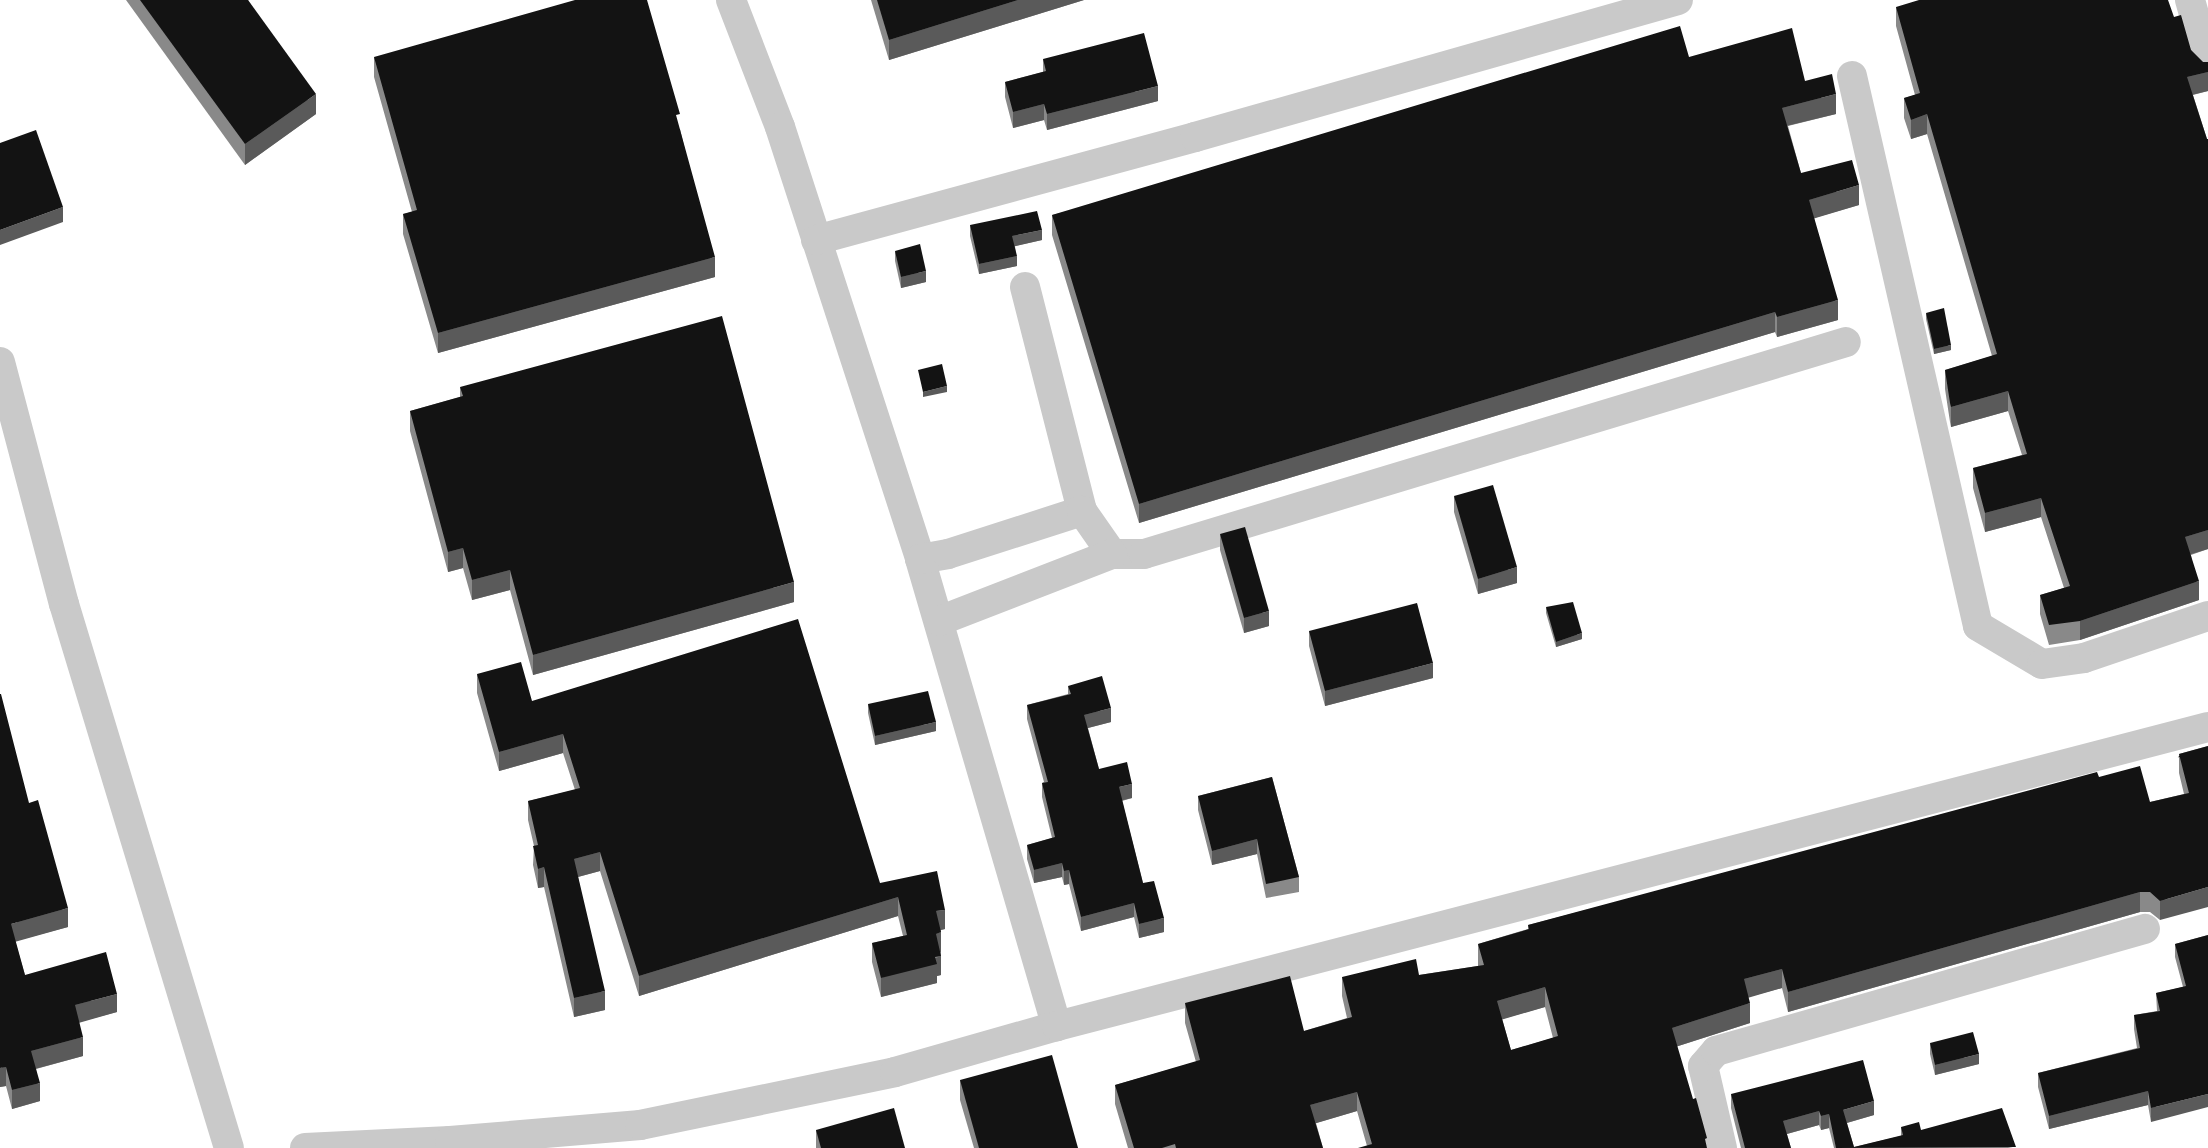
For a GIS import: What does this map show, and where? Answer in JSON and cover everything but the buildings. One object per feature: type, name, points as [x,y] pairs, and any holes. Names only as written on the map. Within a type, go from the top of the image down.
[{"type":"street","points":[[731,0],[780,127],[920,559],[1057,1026]]},
{"type":"street","points":[[816,240],[1195,137],[1610,9],[1678,0]]},
{"type":"street","points":[[2190,0],[2208,64]]},
{"type":"street","points":[[1852,76],[1978,626],[2042,664],[2084,658],[2208,616]]},
{"type":"street","points":[[1025,287],[1082,511],[1112,554]]},
{"type":"street","points":[[939,621],[1112,554],[1144,554],[1846,342]]},
{"type":"street","points":[[0,362],[64,604],[229,1148]]},
{"type":"street","points":[[920,559],[948,554],[1082,511]]},
{"type":"street","points":[[305,1148],[450,1141],[640,1125],[895,1072],[1057,1026],[2208,727]]},
{"type":"street","points":[[1722,1148],[1703,1066],[1716,1051],[2145,929]]}]
